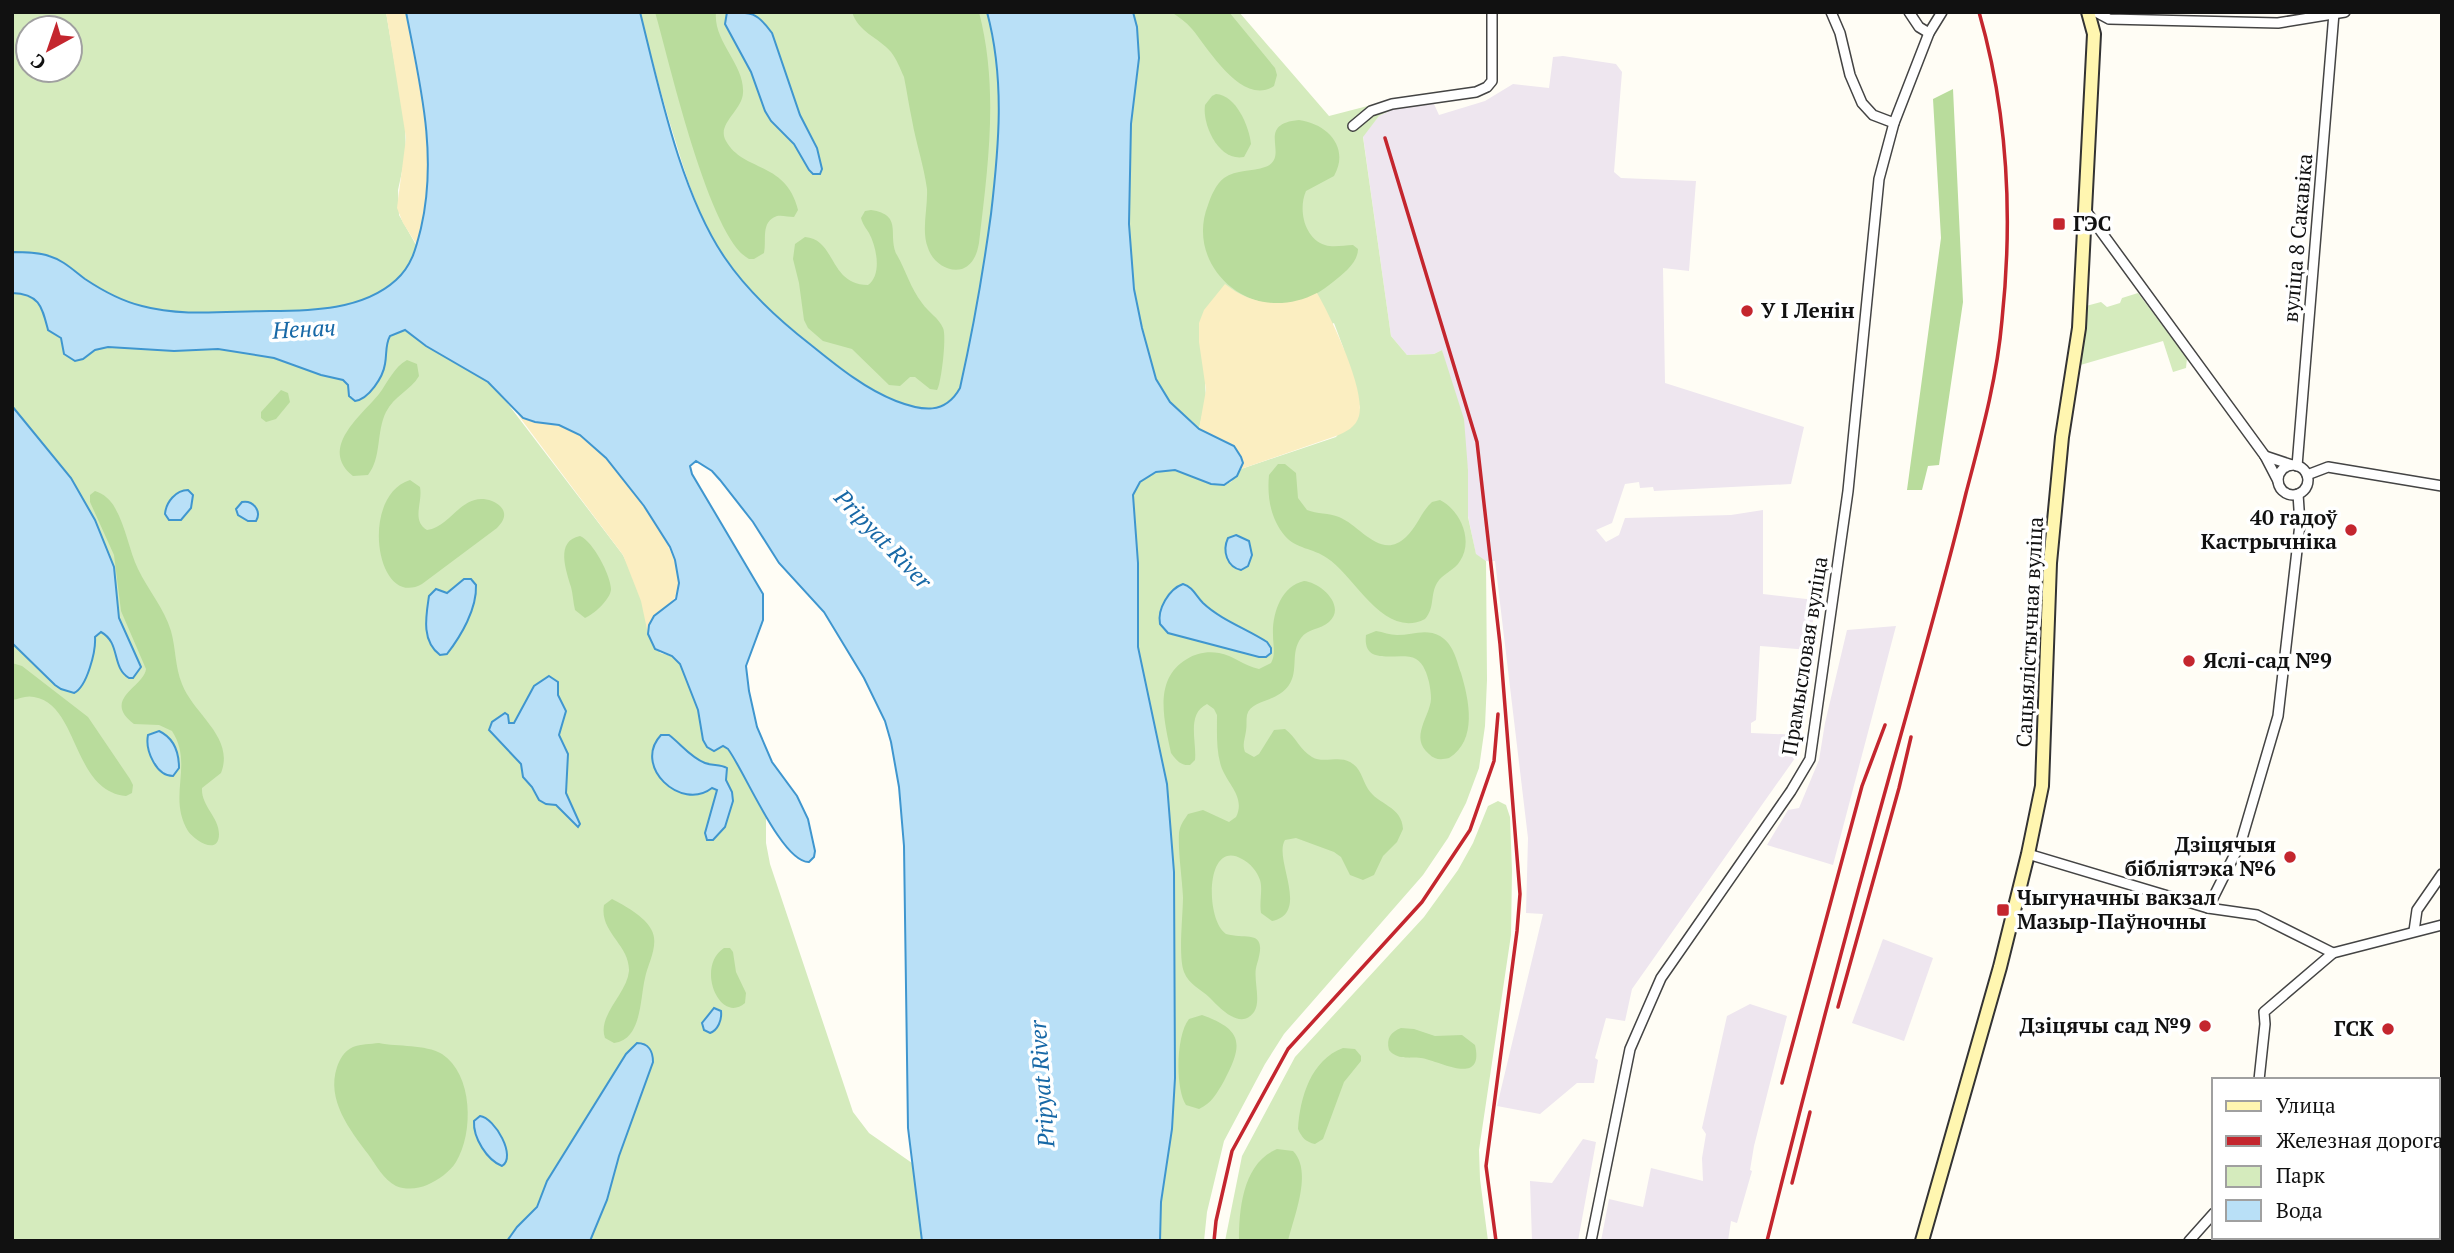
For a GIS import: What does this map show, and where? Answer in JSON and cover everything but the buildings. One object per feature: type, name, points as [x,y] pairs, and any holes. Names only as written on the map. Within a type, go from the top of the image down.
[{"type":"street","points":[[1353,126],[1371,111],[1392,104],[1476,92],[1487,87],[1492,81],[1492,12]]},
{"type":"street","points":[[1831,12],[1840,33],[1850,75],[1862,103],[1873,115],[1894,123]]},
{"type":"street","points":[[1909,12],[1919,27],[1929,33]]},
{"type":"street","name":"Прамысловая вуліца","points":[[1591,1241],[1630,1049],[1647,1007],[1661,978],[1791,791],[1810,759],[1848,491],[1879,179],[1894,123],[1929,33],[1942,12]]},
{"type":"street","name":"Сацыялістычная вуліца","points":[[1922,1241],[2000,967],[2042,786],[2050,563],[2062,437],[2079,328],[2086,211],[2094,34],[2088,12]]},
{"type":"street","points":[[2096,12],[2109,19],[2278,23],[2345,12]]},
{"type":"street","points":[[2278,23],[2288,12]]},
{"type":"street","name":"вуліца 8 Сакавіка","points":[[2295,465],[2333,13]]},
{"type":"street","points":[[2086,211],[2265,456],[2284,493],[2298,494]]},
{"type":"street","points":[[2208,908],[2241,842],[2278,716],[2300,524],[2298,494],[2308,484],[2307,475],[2295,465],[2265,456]]},
{"type":"street","points":[[2278,481],[2283,468],[2295,465]]},
{"type":"street","points":[[2307,475],[2328,467],[2442,486]]},
{"type":"street","points":[[2028,854],[2208,908],[2257,915],[2333,953]]},
{"type":"street","points":[[2414,931],[2417,910],[2442,874]]},
{"type":"street","points":[[2259,1078],[2264,1012],[2333,953],[2442,925]]},
{"type":"street","points":[[2189,1241],[2212,1215]]},
{"type":"shaded area","points":[[1553,57],[1616,64],[1622,72],[1614,172],[1621,178],[1696,181],[1689,271],[1663,268],[1665,383],[1804,427],[1791,484],[1654,491],[1653,487],[1640,488],[1639,482],[1625,484],[1612,523],[1596,530],[1606,542],[1619,535],[1625,518],[1731,515],[1763,510],[1763,594],[1815,600],[1810,650],[1760,646],[1756,720],[1751,723],[1751,733],[1801,735],[1800,751],[1632,989],[1625,1021],[1606,1018],[1595,1058],[1598,1060],[1594,1083],[1577,1083],[1540,1114],[1497,1106],[1543,914],[1526,913],[1528,838],[1495,561],[1486,561],[1476,555],[1468,516],[1468,470],[1442,350],[1434,354],[1407,355],[1391,336],[1363,136],[1379,116],[1393,109],[1434,104],[1439,115],[1485,101],[1513,84],[1549,88]]},
{"type":"shaded area","points":[[1896,626],[1833,865],[1767,845],[1788,810],[1799,808],[1819,760],[1847,630]]},
{"type":"shaded area","points":[[1883,939],[1933,958],[1904,1041],[1852,1023]]},
{"type":"shaded area","points":[[1750,1004],[1787,1016],[1754,1146],[1752,1171],[1737,1223],[1731,1221],[1728,1241],[1601,1241],[1609,1199],[1643,1207],[1651,1168],[1703,1181],[1702,1158],[1706,1134],[1702,1128],[1727,1016]]},
{"type":"shaded area","points":[[1583,1139],[1596,1142],[1578,1241],[1532,1241],[1530,1181],[1552,1183]]},
{"type":"green space","points":[[12,12],[386,12],[405,124],[406,153],[398,190],[399,215],[502,396],[623,555],[660,653],[672,656],[680,664],[714,751],[723,746],[731,752],[766,818],[766,843],[770,864],[853,1112],[869,1133],[912,1163],[922,1241],[12,1241]]},
{"type":"green space","points":[[640,12],[987,12],[993,37],[998,87],[994,189],[965,366],[960,388],[947,403],[932,408],[915,407],[862,384],[787,326],[734,270],[704,222],[684,169]]},
{"type":"green space","points":[[655,12],[716,12],[719,33],[739,72],[743,93],[739,106],[724,129],[726,141],[733,151],[784,183],[792,194],[798,210],[794,217],[777,216],[768,222],[764,253],[754,259],[749,259],[734,244],[719,218],[705,184],[680,106]]},
{"type":"green space","points":[[852,12],[979,12],[989,70],[990,128],[978,247],[972,262],[962,269],[946,268],[930,253],[925,234],[927,189],[904,77],[891,52],[859,25]]},
{"type":"green space","points":[[1133,12],[1239,12],[1329,116],[1387,101],[1393,109],[1379,116],[1363,137],[1391,336],[1407,355],[1434,354],[1442,350],[1464,419],[1468,517],[1476,554],[1486,561],[1485,726],[1479,768],[1466,803],[1448,838],[1423,875],[1284,1034],[1265,1064],[1224,1141],[1207,1212],[1204,1241],[1160,1241],[1161,1202],[1172,1129],[1175,1078],[1174,872],[1167,784],[1138,647],[1138,563],[1133,495],[1147,476],[1166,470],[1185,472],[1224,485],[1231,482],[1241,469],[1336,437],[1360,408],[1334,323],[1205,383],[1206,398],[1199,429],[1179,412],[1162,391],[1143,336],[1131,257],[1130,150],[1137,54]]},
{"type":"green space","points":[[1171,12],[1229,12],[1275,68],[1277,75],[1274,86],[1262,90],[1250,89],[1238,82],[1217,61],[1190,26]]},
{"type":"green space","points":[[1953,89],[1963,302],[1939,465],[1928,466],[1922,490],[1907,490],[1941,238],[1933,99]]},
{"type":"green space","points":[[1216,94],[1230,100],[1248,129],[1251,144],[1244,157],[1227,154],[1209,132],[1205,105]]},
{"type":"green space","points":[[1299,120],[1319,126],[1327,132],[1338,147],[1339,156],[1334,176],[1306,191],[1303,214],[1308,230],[1325,245],[1353,245],[1358,249],[1356,259],[1349,268],[1311,297],[1275,304],[1238,292],[1223,279],[1211,264],[1205,246],[1203,226],[1208,205],[1221,181],[1234,173],[1260,169],[1272,162],[1278,128],[1285,123]]},
{"type":"green space","points":[[871,210],[888,216],[893,227],[894,248],[912,286],[943,328],[943,360],[937,390],[930,389],[915,377],[910,377],[900,386],[889,385],[852,349],[823,341],[808,328],[804,320],[793,259],[795,244],[805,237],[815,240],[822,245],[846,278],[868,285],[875,275],[877,261],[872,239],[861,218],[865,211]]},
{"type":"green space","points":[[2138,293],[2187,358],[2186,368],[2173,372],[2163,341],[2077,366],[2086,306],[2101,302],[2107,307]]},
{"type":"green space","points":[[407,360],[417,364],[419,376],[386,412],[375,460],[368,475],[353,476],[343,465],[341,443],[354,422]]},
{"type":"green space","points":[[281,390],[288,393],[290,402],[276,419],[266,422],[261,418],[261,412]]},
{"type":"green space","points":[[1278,464],[1285,464],[1296,473],[1298,498],[1307,510],[1339,517],[1380,544],[1397,543],[1406,537],[1432,502],[1440,500],[1454,511],[1463,526],[1466,544],[1464,553],[1458,564],[1437,583],[1425,619],[1410,623],[1396,621],[1383,614],[1327,558],[1294,544],[1285,536],[1276,522],[1269,499],[1269,475]]},
{"type":"green space","points":[[410,480],[420,487],[419,516],[422,526],[427,530],[443,523],[473,500],[494,502],[501,507],[504,515],[497,528],[422,584],[406,588],[394,581],[385,567],[380,548],[379,527],[384,507],[394,490]]},
{"type":"green space","points":[[95,491],[109,500],[119,515],[138,569],[168,623],[182,684],[218,737],[222,748],[224,760],[221,773],[202,788],[204,800],[218,828],[218,841],[215,844],[206,844],[196,839],[188,831],[182,818],[181,756],[172,731],[159,725],[134,724],[125,715],[122,707],[123,700],[144,676],[146,669],[121,611],[114,555],[90,502],[90,495]]},
{"type":"green space","points":[[580,536],[600,560],[611,589],[601,606],[585,618],[575,610],[564,557],[567,544]]},
{"type":"green space","points":[[1304,581],[1324,590],[1333,602],[1334,616],[1326,625],[1307,632],[1301,638],[1296,650],[1294,673],[1284,691],[1249,710],[1245,752],[1254,757],[1259,754],[1274,730],[1285,729],[1312,757],[1321,760],[1345,760],[1354,764],[1372,794],[1399,815],[1403,829],[1397,842],[1383,856],[1374,875],[1363,880],[1350,875],[1341,857],[1334,852],[1296,838],[1285,840],[1283,860],[1289,885],[1289,908],[1283,916],[1272,921],[1261,913],[1261,884],[1253,868],[1242,859],[1230,856],[1221,860],[1212,883],[1214,913],[1219,926],[1226,934],[1254,938],[1260,945],[1256,970],[1256,1007],[1254,1012],[1242,1019],[1230,1016],[1192,984],[1184,972],[1181,956],[1183,897],[1179,841],[1180,828],[1188,814],[1203,810],[1229,822],[1236,817],[1239,803],[1219,760],[1217,715],[1214,709],[1207,704],[1197,714],[1194,729],[1195,760],[1190,765],[1181,763],[1171,753],[1164,714],[1165,689],[1176,667],[1198,654],[1224,654],[1259,669],[1271,663],[1276,610],[1289,589]]},
{"type":"green space","points":[[1376,631],[1397,635],[1429,632],[1440,636],[1451,648],[1464,684],[1469,719],[1464,741],[1449,758],[1441,759],[1429,754],[1421,741],[1422,727],[1431,699],[1423,666],[1416,659],[1409,657],[1376,655],[1370,652],[1366,645],[1366,635]]},
{"type":"green space","points":[[12,663],[22,666],[88,717],[130,779],[133,785],[132,793],[126,796],[108,791],[95,779],[60,715],[49,703],[34,697],[12,700]]},
{"type":"green space","points":[[1498,801],[1506,805],[1510,817],[1511,935],[1479,1150],[1488,1241],[1225,1241],[1242,1156],[1295,1057],[1424,917],[1458,870],[1473,843],[1488,806]]},
{"type":"green space","points":[[612,899],[644,920],[651,929],[654,941],[635,1026],[623,1040],[614,1043],[605,1038],[605,1021],[629,971],[625,954],[610,931],[604,915],[604,905]]},
{"type":"green space","points":[[724,948],[730,948],[733,952],[736,972],[746,993],[745,1003],[736,1008],[727,1006],[720,1000],[711,980],[716,957]]},
{"type":"green space","points":[[1202,1015],[1226,1027],[1236,1040],[1236,1048],[1219,1090],[1211,1101],[1199,1109],[1186,1105],[1182,1097],[1178,1062],[1182,1037],[1189,1019]]},
{"type":"green space","points":[[1401,1028],[1435,1036],[1462,1035],[1475,1045],[1476,1058],[1473,1065],[1467,1069],[1458,1068],[1421,1058],[1396,1055],[1389,1050],[1388,1042],[1392,1034]]},
{"type":"green space","points":[[379,1043],[420,1047],[442,1054],[460,1075],[465,1089],[468,1120],[462,1150],[447,1172],[423,1186],[404,1188],[388,1180],[354,1135],[337,1103],[334,1079],[343,1056],[353,1047]]},
{"type":"green space","points":[[1343,1048],[1355,1049],[1361,1056],[1361,1061],[1344,1082],[1323,1139],[1315,1144],[1305,1139],[1298,1129],[1301,1105],[1315,1070],[1323,1061]]},
{"type":"green space","points":[[1277,1149],[1293,1151],[1302,1170],[1300,1194],[1288,1241],[1239,1241],[1245,1188],[1257,1165]]},
{"type":"sand","points":[[386,12],[406,12],[427,127],[429,161],[425,208],[417,245],[397,208],[406,138]]},
{"type":"sand","points":[[1225,284],[1246,297],[1270,303],[1293,301],[1317,293],[1338,336],[1357,389],[1359,416],[1353,426],[1336,436],[1241,469],[1243,463],[1227,442],[1199,429],[1206,390],[1199,323],[1204,310]]},
{"type":"sand","points":[[518,415],[531,421],[560,426],[588,442],[622,477],[655,523],[668,545],[679,583],[678,592],[653,619],[648,634],[641,601],[623,555]]},
{"type":"water","points":[[406,12],[640,12],[673,140],[684,172],[709,232],[725,258],[765,305],[841,369],[885,396],[906,404],[932,408],[947,403],[960,388],[985,258],[994,189],[999,113],[996,62],[987,12],[1133,12],[1139,58],[1131,124],[1129,224],[1134,289],[1142,328],[1156,379],[1170,402],[1199,429],[1234,446],[1243,463],[1237,476],[1224,485],[1211,484],[1175,470],[1156,472],[1140,482],[1133,495],[1138,563],[1138,647],[1167,784],[1174,872],[1175,1078],[1172,1129],[1161,1202],[1160,1241],[922,1241],[908,1128],[904,846],[899,787],[891,742],[885,721],[864,678],[824,612],[779,563],[753,522],[712,471],[696,461],[690,466],[692,474],[763,594],[763,620],[746,666],[749,691],[757,727],[772,762],[797,796],[808,819],[815,851],[809,862],[798,858],[787,848],[764,814],[728,749],[723,746],[714,751],[707,747],[703,740],[698,710],[680,664],[672,656],[655,649],[648,634],[654,616],[676,599],[679,583],[670,547],[644,506],[606,458],[580,435],[559,425],[523,418],[488,382],[426,346],[405,330],[390,336],[384,369],[378,381],[370,392],[355,401],[349,396],[348,385],[343,380],[274,358],[218,349],[174,351],[108,347],[95,350],[83,359],[75,361],[64,354],[61,338],[48,330],[38,303],[29,296],[12,293],[12,252],[36,253],[54,258],[119,298],[142,306],[173,311],[205,313],[319,309],[352,303],[383,290],[401,275],[410,263],[426,201],[428,174],[425,120]]},
{"type":"water","points":[[727,12],[753,15],[772,33],[800,115],[817,148],[822,169],[820,174],[813,174],[809,170],[794,144],[765,111],[751,72],[725,24]]},
{"type":"water","points":[[12,406],[71,478],[95,520],[114,567],[119,618],[141,667],[133,678],[123,673],[111,642],[101,632],[95,637],[87,676],[74,693],[55,685],[12,643]]},
{"type":"water","points":[[188,490],[193,495],[191,508],[181,520],[169,520],[165,514],[170,501],[179,492]]},
{"type":"water","points":[[242,502],[255,507],[258,514],[256,521],[248,521],[238,515],[236,509]]},
{"type":"water","points":[[1236,535],[1249,541],[1252,555],[1248,566],[1241,570],[1232,566],[1226,553],[1228,538]]},
{"type":"water","points":[[464,579],[471,579],[476,585],[471,613],[463,631],[447,654],[440,655],[427,635],[429,596],[436,589],[447,593]]},
{"type":"water","points":[[1183,584],[1218,614],[1267,642],[1271,653],[1266,657],[1259,657],[1168,633],[1160,624],[1160,612],[1169,595]]},
{"type":"water","points":[[549,676],[558,682],[558,695],[566,711],[559,735],[568,754],[566,793],[580,824],[578,827],[556,805],[539,800],[523,777],[521,764],[489,730],[492,722],[505,713],[509,723],[514,723],[534,686]]},
{"type":"water","points":[[159,731],[168,737],[177,751],[179,768],[173,776],[162,772],[150,755],[148,735]]},
{"type":"water","points":[[661,735],[669,735],[690,754],[708,764],[727,768],[726,780],[733,801],[725,827],[713,840],[707,840],[705,833],[717,790],[712,788],[700,794],[687,794],[664,782],[656,772],[652,760],[654,747]]},
{"type":"water","points":[[714,1008],[721,1011],[721,1018],[710,1033],[704,1030],[702,1023]]},
{"type":"water","points":[[637,1043],[650,1049],[653,1062],[619,1156],[607,1200],[590,1241],[507,1241],[537,1207],[547,1181],[626,1054]]},
{"type":"water","points":[[480,1116],[486,1118],[498,1130],[506,1147],[506,1161],[502,1166],[486,1154],[478,1141],[474,1121]]},
{"type":"railway","points":[[1767,1241],[1844,941],[1949,561],[1983,429],[2000,342],[2007,242],[2006,165],[1996,88],[1979,12]]},
{"type":"railway","points":[[1385,138],[1477,442],[1500,644],[1520,894],[1486,1166],[1496,1241]]},
{"type":"railway","points":[[1214,1241],[1232,1151],[1288,1049],[1422,902],[1470,830],[1494,761],[1498,714]]},
{"type":"railway","points":[[1782,1083],[1862,786],[1885,725]]},
{"type":"railway","points":[[1838,1007],[1911,737]]},
{"type":"railway","points":[[1792,1183],[1810,1112]]},
{"type":"place","name":"ГЭС","points":[[2059,224]]},
{"type":"place","name":"У І Ленін","points":[[1747,311]]},
{"type":"place","name":"40 гадоў Кастрычніка","points":[[2351,530]]},
{"type":"place","name":"Яслі-сад №9","points":[[2189,661]]},
{"type":"place","name":"Дзіцячыя бібліятэка №6","points":[[2290,857]]},
{"type":"place","name":"Чыгуначны вакзал Мазыр-Паўночны","points":[[2003,910]]},
{"type":"place","name":"Дзіцячы сад №9","points":[[2205,1026]]},
{"type":"place","name":"ГСК","points":[[2388,1029]]},
{"type":"water label","name":"Ненач","points":[[304,329]]},
{"type":"water label","name":"Pripyat River","points":[[883,539]]},
{"type":"water label","name":"Pripyat River","points":[[1042,1084]]}]
